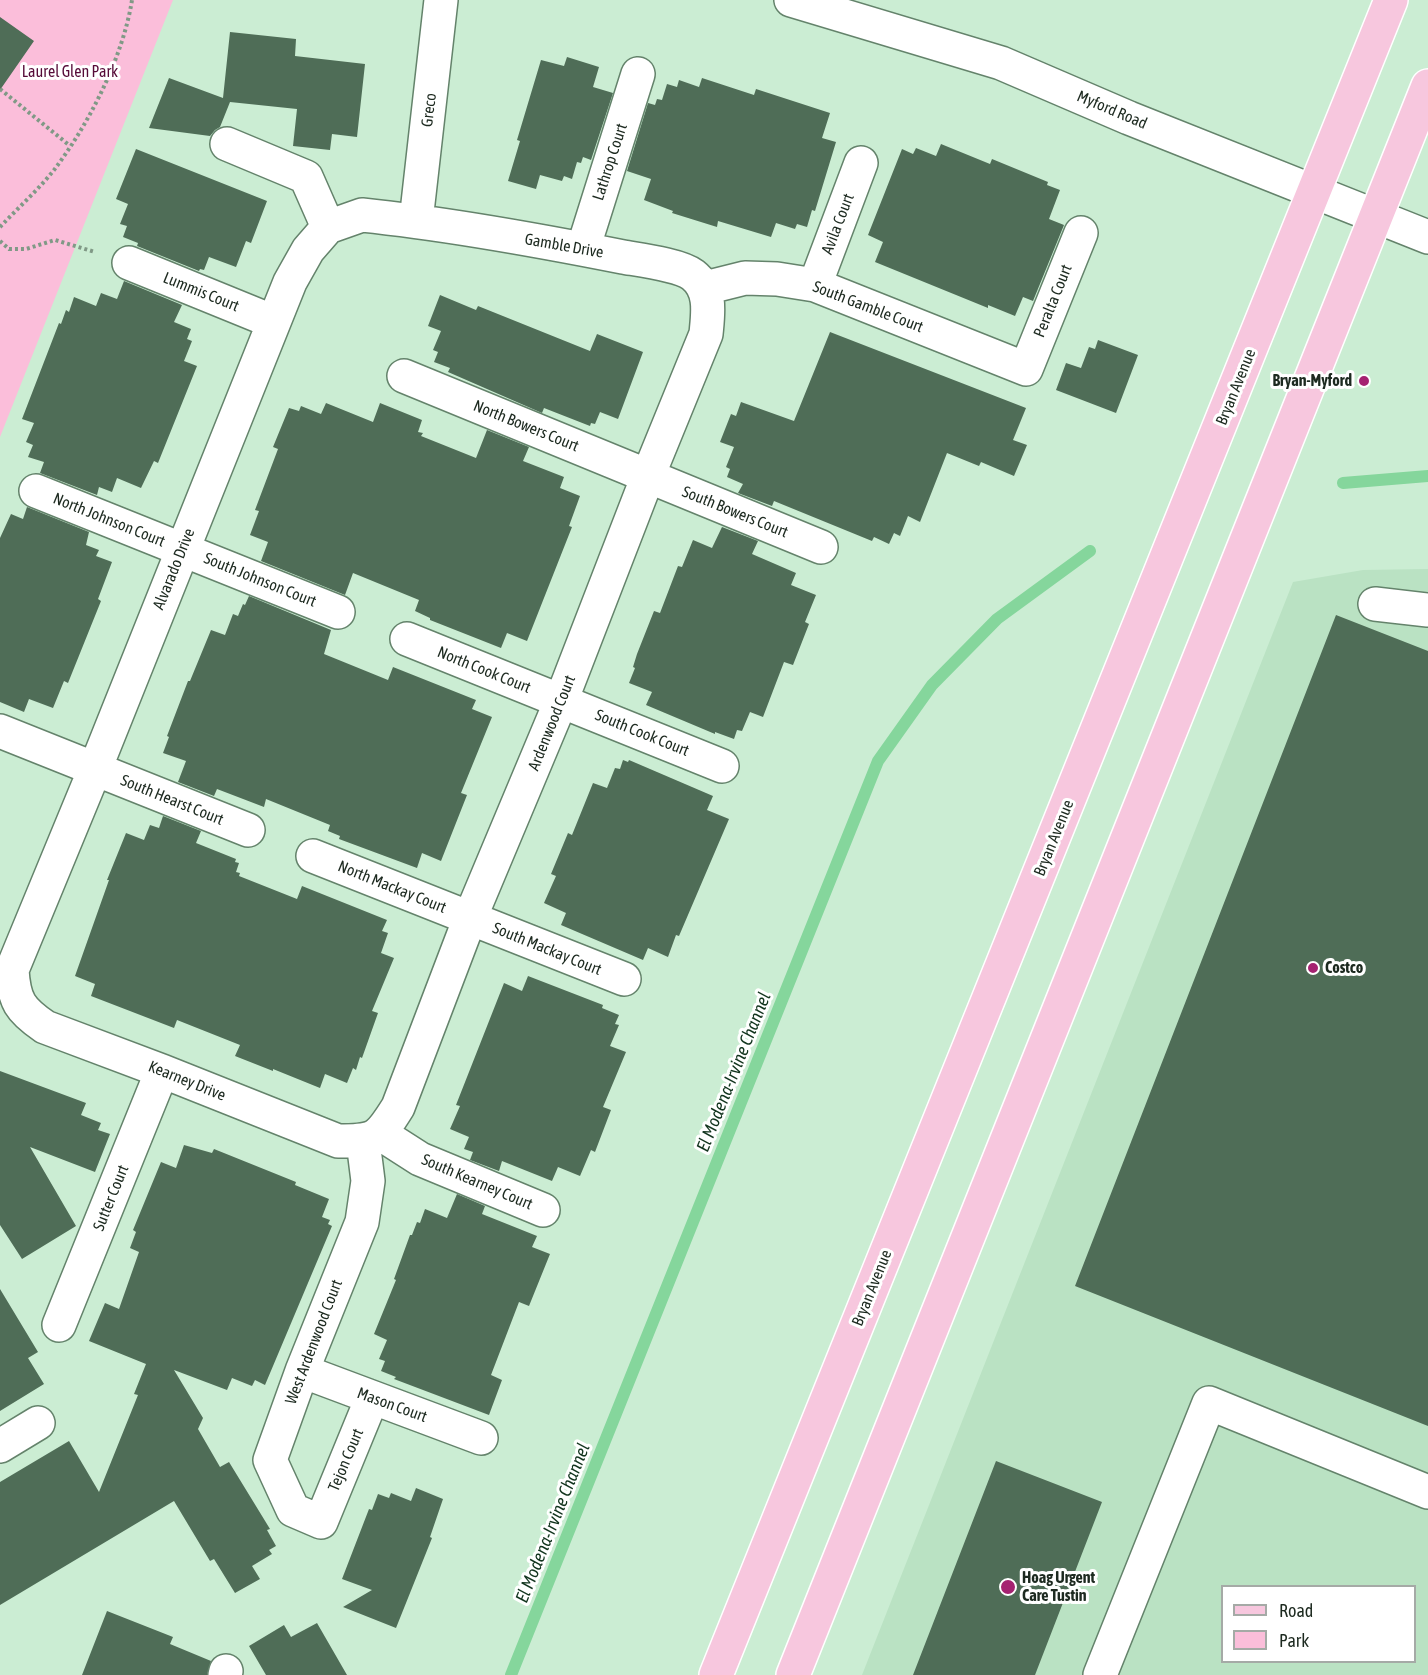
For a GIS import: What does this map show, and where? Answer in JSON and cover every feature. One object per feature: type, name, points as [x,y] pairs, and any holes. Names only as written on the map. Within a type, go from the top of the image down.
[{"type":"main road","name":"Bryan Avenue","points":[[716,1675],[1391,0]]},
{"type":"main road","points":[[793,1675],[1428,86]]},
{"type":"street","name":"Greco","points":[[416,221],[441,0]]},
{"type":"street","name":"Myford Road","points":[[791,0],[1001,63],[1129,118],[1428,237]]},
{"type":"street","name":"Lathrop Court","points":[[583,249],[638,74]]},
{"type":"street","points":[[227,144],[306,177],[328,227]]},
{"type":"street","name":"Avila Court","points":[[815,285],[861,163]]},
{"type":"street","name":"Alvarado Drive","points":[[10,992],[12,970],[290,282],[308,250],[328,227],[362,215],[416,221]]},
{"type":"street","name":"Gamble Drive","points":[[416,221],[671,266],[692,274],[705,288]]},
{"type":"street","name":"Peralta Court","points":[[1026,369],[1081,233]]},
{"type":"street","name":"Lummis Court","points":[[129,263],[274,322]]},
{"type":"street","name":"South Gamble Court","points":[[705,288],[745,278],[777,279],[815,285],[1026,369]]},
{"type":"street","name":"Ardenwood Court","points":[[372,1137],[398,1107],[470,918],[561,701],[706,334],[709,310],[705,288]]},
{"type":"street","name":"North Bowers Court","points":[[404,376],[648,476]]},
{"type":"street","name":"South Bowers Court","points":[[648,476],[821,547]]},
{"type":"street","name":"North Johnson Court","points":[[36,491],[182,549]]},
{"type":"street","name":"South Johnson Court","points":[[182,549],[339,612]]},
{"type":"street","points":[[1375,604],[1428,610]]},
{"type":"street","name":"North Cook Court","points":[[406,639],[561,701]]},
{"type":"street","name":"South Cook Court","points":[[561,701],[722,766]]},
{"type":"street","name":"South Hearst Court","points":[[0,731],[248,830]]},
{"type":"street","name":"North Mackay Court","points":[[313,856],[470,918]]},
{"type":"street","name":"South Mackay Court","points":[[470,918],[624,980]]},
{"type":"street","name":"Kearney Drive","points":[[10,992],[29,1016],[45,1027],[338,1141],[372,1137]]},
{"type":"street","name":"Sutter Court","points":[[59,1325],[162,1071]]},
{"type":"street","name":"South Kearney Court","points":[[372,1137],[543,1210]]},
{"type":"street","name":"West Ardenwood Court","points":[[321,1522],[293,1510],[270,1460],[302,1371],[362,1222],[372,1137]]},
{"type":"street","name":"Mason Court","points":[[302,1371],[481,1438]]},
{"type":"street","name":"Tejon Court","points":[[321,1522],[372,1398]]},
{"type":"street","points":[[1100,1675],[1209,1403],[1428,1492]]},
{"type":"street","points":[[0,1446],[38,1423]]},
{"type":"path","points":[[0,227],[53,170],[91,111],[119,52],[132,0]]},
{"type":"path","points":[[0,89],[69,146]]},
{"type":"path","points":[[0,241],[9,249],[26,249],[55,240],[71,244]]},
{"type":"shaded area","points":[[1428,569],[1428,1675],[862,1675],[1293,582],[1363,570]]},
{"type":"green space","name":"Laurel Glen Park","points":[[0,0],[173,0],[0,437]]},
{"type":"building","points":[[0,17],[34,41],[0,90]]},
{"type":"building","points":[[230,32],[296,39],[295,56],[365,64],[357,137],[332,134],[330,150],[293,146],[297,109],[230,102],[220,127],[210,136],[149,128],[169,78],[223,98]]},
{"type":"building","points":[[567,57],[599,67],[593,87],[613,93],[591,160],[583,157],[581,163],[577,162],[572,179],[564,176],[562,181],[540,175],[536,189],[508,181],[520,141],[517,140],[541,60],[564,66]]},
{"type":"building","points":[[702,78],[754,95],[756,89],[830,113],[822,138],[836,142],[815,211],[812,210],[807,227],[797,224],[795,229],[776,223],[771,237],[718,221],[717,227],[672,213],[673,211],[644,200],[651,179],[627,171],[648,103],[655,105],[657,99],[662,100],[667,84],[677,87],[679,80],[699,87]]},
{"type":"building","points":[[941,144],[990,164],[992,159],[1048,182],[1047,185],[1060,190],[1049,219],[1064,225],[1033,301],[1023,297],[1015,316],[988,305],[988,308],[875,262],[883,242],[868,235],[902,149],[913,154],[916,148],[936,156]]},
{"type":"building","points":[[136,149],[267,201],[251,243],[246,241],[236,267],[209,257],[204,270],[199,271],[137,246],[138,243],[123,237],[127,226],[120,224],[128,204],[116,199]]},
{"type":"building","points":[[124,281],[182,305],[174,322],[191,329],[187,339],[192,341],[184,361],[197,366],[158,463],[154,461],[141,488],[117,478],[112,492],[99,487],[97,495],[40,473],[44,462],[28,457],[33,445],[26,442],[34,423],[22,419],[59,323],[61,324],[66,310],[69,312],[74,297],[96,306],[101,293],[117,299]]},
{"type":"building","points":[[440,295],[476,310],[478,306],[590,351],[597,334],[643,352],[618,419],[600,412],[595,424],[591,423],[590,426],[544,408],[542,413],[448,372],[450,368],[434,362],[438,352],[433,350],[441,331],[428,326]]},
{"type":"building","points":[[830,332],[1026,408],[1013,440],[1027,445],[1014,476],[981,462],[979,466],[947,453],[920,522],[908,516],[900,536],[894,533],[889,544],[874,537],[872,541],[774,501],[772,506],[738,493],[743,484],[727,477],[730,469],[726,467],[734,447],[720,442],[731,414],[736,416],[741,402],[794,421]]},
{"type":"building","points":[[1098,340],[1138,355],[1116,413],[1056,390],[1066,363],[1081,368],[1089,347],[1095,349]]},
{"type":"building","points":[[326,403],[373,422],[380,403],[422,420],[418,432],[423,433],[421,436],[476,458],[487,430],[529,447],[523,461],[564,477],[560,488],[580,496],[569,526],[572,527],[527,641],[507,633],[501,648],[430,620],[415,611],[419,600],[353,573],[345,595],[261,561],[268,542],[250,535],[259,511],[255,510],[278,449],[273,447],[289,408],[299,411],[301,406],[321,414]]},
{"type":"building","points":[[27,507],[89,532],[86,545],[99,550],[96,556],[112,562],[98,599],[101,601],[68,683],[64,681],[53,708],[29,699],[24,712],[0,702],[0,538],[11,514],[23,519]]},
{"type":"building","points":[[722,527],[758,541],[752,554],[796,573],[791,585],[816,595],[805,622],[809,624],[793,665],[784,662],[763,717],[750,712],[742,731],[737,730],[734,739],[715,732],[715,734],[646,705],[652,692],[629,683],[637,654],[654,611],[660,613],[678,566],[682,567],[693,540],[712,548]]},
{"type":"building","points":[[249,596],[331,630],[324,654],[388,680],[393,667],[476,700],[472,709],[492,717],[461,793],[467,795],[441,861],[422,853],[417,868],[339,839],[340,836],[328,831],[330,825],[266,799],[264,807],[217,789],[214,796],[178,782],[186,761],[163,753],[169,737],[167,736],[211,630],[225,635],[233,614],[238,616]]},
{"type":"building","name":"Costco","points":[[1336,615],[1428,651],[1428,1426],[1075,1286]]},
{"type":"building","points":[[623,760],[628,762],[629,760],[713,796],[707,810],[729,819],[668,957],[648,948],[643,960],[561,925],[566,913],[544,903],[556,876],[551,874],[568,833],[572,835],[593,783],[607,788],[615,768],[620,769]]},
{"type":"building","points":[[163,816],[201,831],[196,843],[236,859],[235,862],[239,863],[236,872],[240,873],[239,876],[297,899],[302,886],[387,920],[382,931],[388,933],[381,953],[394,958],[372,1011],[378,1013],[362,1058],[360,1057],[356,1070],[353,1068],[347,1083],[325,1074],[320,1088],[273,1069],[273,1071],[235,1056],[240,1045],[177,1020],[174,1028],[91,996],[95,984],[75,976],[109,880],[107,880],[126,833],[144,840],[150,825],[159,828]]},
{"type":"building","points":[[528,976],[603,1005],[602,1008],[619,1015],[615,1024],[619,1025],[610,1046],[626,1052],[603,1107],[611,1110],[595,1152],[591,1150],[580,1176],[558,1167],[552,1181],[502,1161],[499,1171],[470,1160],[473,1152],[464,1149],[469,1137],[450,1129],[460,1106],[456,1105],[504,983],[522,991]]},
{"type":"building","points":[[0,1071],[86,1103],[81,1115],[101,1123],[98,1130],[110,1134],[95,1172],[30,1147],[76,1226],[22,1259],[0,1225]]},
{"type":"building","points":[[184,1145],[212,1153],[214,1149],[296,1182],[295,1185],[329,1199],[322,1217],[330,1220],[328,1224],[332,1226],[265,1385],[255,1380],[252,1386],[232,1378],[227,1390],[174,1370],[203,1418],[198,1429],[220,1467],[229,1462],[270,1529],[267,1530],[276,1546],[269,1550],[272,1554],[252,1566],[260,1579],[235,1593],[214,1559],[210,1561],[174,1501],[0,1605],[0,1482],[69,1441],[99,1492],[138,1395],[134,1394],[146,1364],[89,1341],[105,1303],[119,1309],[139,1252],[130,1248],[136,1232],[133,1230],[161,1162],[176,1168]]},
{"type":"building","points":[[457,1194],[485,1206],[482,1214],[537,1236],[532,1247],[550,1254],[529,1306],[519,1302],[491,1375],[502,1380],[489,1415],[394,1379],[396,1377],[381,1371],[385,1361],[379,1359],[387,1340],[374,1334],[396,1280],[394,1279],[410,1235],[417,1222],[420,1223],[425,1209],[447,1218]]},
{"type":"building","points":[[0,1289],[38,1352],[28,1358],[44,1384],[0,1411]]},
{"type":"building","name":"Hoag Urgent Care Tustin","points":[[996,1461],[1102,1502],[1035,1675],[913,1675]]},
{"type":"building","points":[[416,1488],[443,1499],[430,1537],[432,1538],[396,1628],[343,1607],[372,1590],[342,1579],[369,1509],[372,1510],[378,1494],[389,1498],[391,1493],[411,1501]]},
{"type":"building","points":[[107,1611],[173,1637],[170,1644],[211,1661],[207,1675],[82,1675]]},
{"type":"building","points":[[317,1623],[347,1675],[266,1675],[249,1646],[284,1625],[291,1637]]},
{"type":"waterway","name":"El Modena-Irvine Channel","points":[[1343,483],[1428,476]]},
{"type":"waterway","name":"El Modena-Irvine Channel","points":[[511,1675],[878,761],[932,685],[997,619],[1090,551]]},
{"type":"place","name":"Bryan-Myford","points":[[1364,381]]},
{"type":"place","name":"Costco","points":[[1313,968]]},
{"type":"place","name":"Hoag Urgent Care Tustin","points":[[1008,1587]]}]
